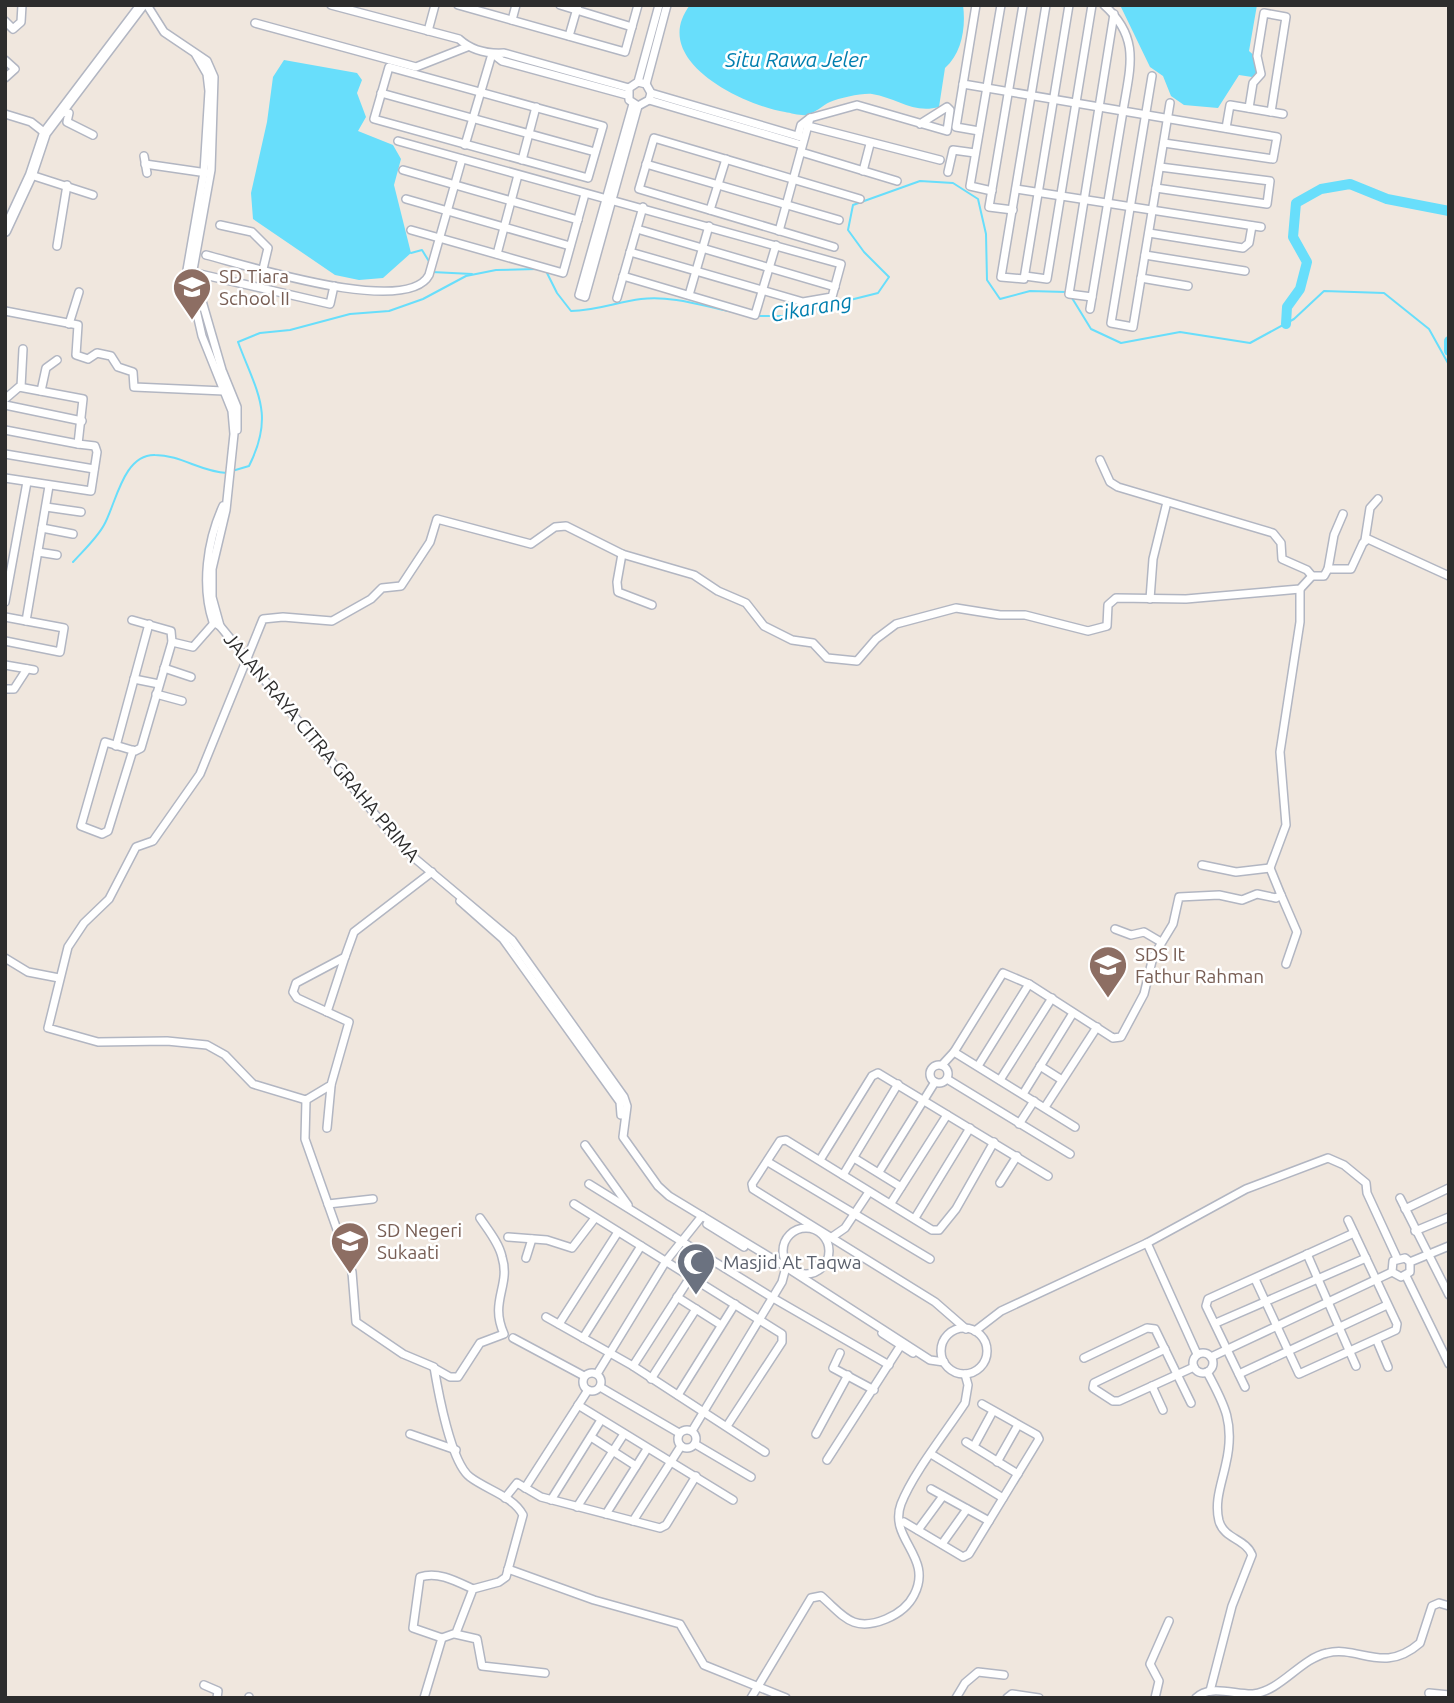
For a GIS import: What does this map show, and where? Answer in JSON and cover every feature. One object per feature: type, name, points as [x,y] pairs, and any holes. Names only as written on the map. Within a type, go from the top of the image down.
[{"type":"street","points":[[5,21],[13,29],[21,22],[22,5]]},
{"type":"street","points":[[5,231],[46,133],[145,5],[164,32],[196,55],[209,82],[207,175],[187,270],[232,411],[234,434]]},
{"type":"street","points":[[331,5],[459,39],[467,47],[492,54],[504,53],[565,74],[628,91],[642,83],[667,5]]},
{"type":"street","points":[[428,31],[435,5]]},
{"type":"street","points":[[458,5],[489,9],[512,20],[625,52],[638,5]]},
{"type":"street","points":[[512,20],[516,5]]},
{"type":"street","points":[[560,5],[632,27]]},
{"type":"street","points":[[660,5],[642,83],[650,97],[784,136],[863,170],[897,181]]},
{"type":"street","points":[[976,5],[956,127],[979,131]]},
{"type":"street","points":[[992,191],[970,186],[1001,5]]},
{"type":"street","points":[[1013,210],[989,207],[1023,5]]},
{"type":"street","points":[[1046,5],[1001,277],[1021,280],[1025,276],[1069,5]]},
{"type":"street","points":[[1025,276],[1047,279],[1093,5]]},
{"type":"street","points":[[1090,309],[1132,54],[1126,33],[1114,14],[1104,5]]},
{"type":"street","points":[[569,36],[577,8]]},
{"type":"street","points":[[1249,108],[1253,83],[1261,74],[1258,56],[1264,13],[1286,17],[1271,112]]},
{"type":"street","points":[[1092,297],[1069,294],[1114,14]]},
{"type":"street","points":[[255,23],[416,67],[467,47]]},
{"type":"street","points":[[466,145],[492,54]]},
{"type":"street","points":[[5,60],[15,69],[5,78]]},
{"type":"street","points":[[388,67],[603,126],[588,178],[374,119],[381,93],[388,67]]},
{"type":"street","points":[[1152,76],[1111,323],[1133,327],[1170,103]]},
{"type":"street","points":[[963,84],[1276,137],[1273,159],[1164,143]]},
{"type":"street","points":[[628,91],[636,105]]},
{"type":"street","points":[[381,93],[595,152]]},
{"type":"street","points":[[582,296],[636,105],[650,97]]},
{"type":"street","points":[[779,231],[801,143],[801,125],[857,105],[920,124]]},
{"type":"street","points":[[1226,128],[1230,105],[1283,114]]},
{"type":"street","points":[[522,160],[536,107]]},
{"type":"street","points":[[60,112],[68,112],[66,122],[93,135]]},
{"type":"street","points":[[5,114],[32,122],[46,133]]},
{"type":"street","points":[[809,122],[870,144],[940,160]]},
{"type":"street","points":[[834,247],[639,189],[654,138],[860,198]]},
{"type":"street","points":[[398,141],[841,264],[832,297],[827,300],[803,302],[630,252]]},
{"type":"street","points":[[863,170],[870,144]]},
{"type":"street","points":[[948,172],[953,150],[975,153]]},
{"type":"street","points":[[206,255],[334,286],[391,292],[417,288],[429,275],[462,159]]},
{"type":"street","points":[[710,210],[726,159]]},
{"type":"street","points":[[646,164],[839,220]]},
{"type":"street","points":[[146,165],[207,175]]},
{"type":"street","points":[[1156,188],[1267,204],[1270,181],[1160,167]]},
{"type":"street","points":[[403,170],[578,220]]},
{"type":"street","points":[[31,174],[93,195]]},
{"type":"street","points":[[497,254],[518,175]]},
{"type":"street","points":[[57,246],[67,186]]},
{"type":"street","points":[[1016,189],[1261,227]]},
{"type":"street","points":[[411,230],[563,273],[585,194]]},
{"type":"street","points":[[406,199],[570,246]]},
{"type":"street","points":[[617,298],[643,207]]},
{"type":"street","points":[[220,225],[252,232],[268,248],[263,269]]},
{"type":"street","points":[[689,295],[709,226]]},
{"type":"street","points":[[1149,233],[1243,248],[1249,243],[1252,226]]},
{"type":"street","points":[[637,229],[835,287]]},
{"type":"street","points":[[623,276],[755,314],[776,245]]},
{"type":"street","points":[[1145,255],[1245,271]]},
{"type":"street","points":[[200,274],[330,304],[334,286]]},
{"type":"street","points":[[1141,278],[1188,286]]},
{"type":"street","points":[[68,324],[79,292]]},
{"type":"street","points":[[198,307],[237,407],[238,422],[234,434]]},
{"type":"street","points":[[5,311],[78,326],[76,355],[88,359],[97,353],[111,355],[118,367],[132,372],[134,387],[224,391]]},
{"type":"street","points":[[21,387],[23,349]]},
{"type":"street","points":[[41,391],[46,368],[57,360]]},
{"type":"street","points":[[5,399],[21,387],[83,399],[78,444]]},
{"type":"street","points":[[5,405],[82,421]]},
{"type":"street","points":[[5,430],[96,447],[91,491],[5,478]]},
{"type":"street","name":"JALAN RAYA CITRA GRAHA PRIMA","points":[[234,434],[230,479],[212,569],[212,597],[217,623],[392,835],[429,871],[495,927],[620,1102],[620,1139],[660,1195],[921,1353]]},
{"type":"street","points":[[5,454],[94,469]]},
{"type":"street","points":[[1100,460],[1110,482],[1118,487],[1273,533],[1281,543],[1282,559],[1307,570],[1312,576]]},
{"type":"street","points":[[5,602],[27,482]]},
{"type":"street","points":[[26,621],[49,486]]},
{"type":"street","points":[[1328,569],[1351,569],[1365,540],[1370,508],[1378,499]]},
{"type":"street","points":[[1150,599],[1153,559],[1167,502]]},
{"type":"street","points":[[46,507],[81,512]]},
{"type":"street","points":[[1286,964],[1297,932],[1270,868],[1286,825],[1280,752],[1300,622],[1300,589],[1312,576],[1324,576],[1328,569],[1334,535],[1343,514]]},
{"type":"street","points":[[331,1085],[306,1100],[253,1084],[225,1055],[207,1045],[167,1041],[97,1042],[50,1030],[48,1026],[68,947],[84,922],[109,899],[134,849],[153,841],[200,774],[263,620],[294,618],[332,621],[371,599],[382,588],[401,586],[430,542],[437,519],[531,544],[555,527],[566,526],[622,554],[694,575],[718,591],[746,603],[769,629],[792,640],[813,643],[827,658],[849,661],[857,661],[876,639],[896,624],[936,611],[965,608],[1000,615],[1018,614],[1093,631],[1107,626],[1108,605],[1116,598],[1150,599],[1300,589]]},
{"type":"street","points":[[42,528],[73,534]]},
{"type":"street","points":[[1365,540],[1372,539],[1449,576]]},
{"type":"street","points":[[38,552],[57,555]]},
{"type":"street","points":[[622,554],[618,592],[652,605]]},
{"type":"street","points":[[5,617],[64,628],[60,652],[5,641]]},
{"type":"street","points":[[132,620],[172,631],[172,642],[141,748],[133,750],[105,742],[81,826],[102,834],[107,831],[133,750]]},
{"type":"street","points":[[172,642],[193,648],[217,623]]},
{"type":"street","points":[[116,746],[149,624]]},
{"type":"street","points":[[5,665],[31,669],[14,689],[5,689]]},
{"type":"street","points":[[164,668],[191,677]]},
{"type":"street","points":[[134,679],[159,684]]},
{"type":"street","points":[[156,694],[182,701]]},
{"type":"street","points":[[1202,865],[1236,872],[1270,868]]},
{"type":"street","points":[[327,1012],[354,932],[429,871]]},
{"type":"street","points":[[935,1082],[931,1078],[932,1068],[942,1065],[954,1052],[1003,973],[1029,984],[1113,1038],[1121,1037],[1144,994],[1153,957],[1173,925],[1178,900],[1183,895],[1219,895],[1242,900],[1257,894],[1276,898],[1281,895]]},
{"type":"street","points":[[1115,929],[1131,935],[1144,932],[1161,942]]},
{"type":"street","points":[[327,1128],[331,1085],[349,1022],[297,998],[293,987],[300,979],[345,957]]},
{"type":"street","points":[[5,958],[25,972],[59,978]]},
{"type":"street","points":[[978,1066],[1029,984]]},
{"type":"street","points":[[1000,1080],[1052,998]]},
{"type":"street","points":[[1023,1094],[1073,1013]]},
{"type":"street","points":[[1045,1107],[1097,1027]]},
{"type":"street","points":[[954,1052],[1075,1127]]},
{"type":"street","points":[[942,1065],[948,1073],[947,1079]]},
{"type":"street","points":[[1040,1066],[1062,1080]]},
{"type":"street","points":[[820,1160],[872,1076],[878,1073],[1048,1176]]},
{"type":"street","points":[[879,1172],[922,1099],[935,1082],[947,1079],[1070,1154]]},
{"type":"street","points":[[843,1175],[898,1084]]},
{"type":"street","points":[[306,1100],[305,1139],[352,1272],[358,1325],[403,1354],[450,1377],[458,1377],[480,1343],[504,1334],[496,1310],[502,1290],[502,1256],[480,1218]]},
{"type":"street","points":[[1019,1124],[1034,1101]]},
{"type":"street","points":[[891,1203],[947,1115]]},
{"type":"street","points":[[915,1218],[970,1128]]},
{"type":"street","points":[[966,1329],[935,1302],[753,1189],[752,1182],[782,1139],[932,1230],[942,1228],[956,1209],[994,1142]]},
{"type":"street","points":[[585,1145],[633,1210]]},
{"type":"street","points":[[1000,1183],[1017,1156]]},
{"type":"street","points":[[854,1158],[901,1188]]},
{"type":"street","points":[[975,1331],[1001,1311],[1147,1242],[1245,1189],[1328,1158],[1344,1165],[1366,1183],[1367,1193],[1397,1258],[1410,1262],[1449,1246]]},
{"type":"street","points":[[768,1161],[930,1259]]},
{"type":"street","points":[[589,1184],[773,1298],[889,1365]]},
{"type":"street","points":[[1405,1209],[1449,1188]]},
{"type":"street","points":[[832,1237],[845,1228],[869,1192]]},
{"type":"street","points":[[1400,1198],[1427,1255],[1446,1280],[1449,1295]]},
{"type":"street","points":[[328,1204],[373,1199]]},
{"type":"street","points":[[575,1204],[782,1334],[783,1340],[727,1426]]},
{"type":"street","points":[[690,1228],[691,1212]]},
{"type":"street","points":[[1415,1231],[1449,1217]]},
{"type":"street","points":[[509,1237],[547,1240],[566,1248],[576,1247],[595,1218]]},
{"type":"street","points":[[597,1374],[680,1240],[701,1218]]},
{"type":"street","points":[[1255,1279],[1286,1351],[1301,1374],[1377,1341],[1397,1329],[1348,1220]]},
{"type":"street","points":[[842,1244],[845,1228]]},
{"type":"street","points":[[802,1229],[818,1230],[827,1242],[827,1261],[812,1273],[791,1272],[784,1256],[787,1239],[802,1229]]},
{"type":"street","points":[[559,1324],[618,1232]]},
{"type":"street","points":[[1245,1387],[1206,1306],[1208,1299],[1354,1233]]},
{"type":"street","points":[[526,1258],[532,1240]]},
{"type":"street","points":[[1147,1242],[1198,1354]]},
{"type":"street","points":[[583,1338],[641,1246]]},
{"type":"street","points":[[1307,1254],[1356,1366]]},
{"type":"street","points":[[1216,1324],[1366,1258]]},
{"type":"street","points":[[1392,1272],[1393,1261],[1397,1258]]},
{"type":"street","points":[[1392,1272],[1401,1277],[1406,1276],[1410,1272],[1410,1262]]},
{"type":"street","points":[[751,1477],[695,1444],[692,1431],[782,1282],[791,1272]]},
{"type":"street","points":[[782,1282],[791,1272]]},
{"type":"street","name":"JALAN RAYA CITRA GRAHA PRIMA","points":[[791,1272],[901,1345],[921,1353]]},
{"type":"street","points":[[1212,1357],[1392,1272]]},
{"type":"street","points":[[632,1366],[691,1276]]},
{"type":"street","points":[[1406,1276],[1449,1364]]},
{"type":"street","points":[[677,1297],[721,1325]]},
{"type":"street","points":[[678,1395],[735,1304]]},
{"type":"street","points":[[1239,1374],[1387,1305]]},
{"type":"street","points":[[651,1379],[696,1309]]},
{"type":"street","points":[[546,1317],[632,1366],[765,1452]]},
{"type":"street","points":[[1084,1358],[1150,1327],[1156,1330],[1191,1403]]},
{"type":"street","points":[[966,1329],[975,1331],[985,1342],[986,1357],[979,1369],[965,1374],[953,1371],[944,1362],[942,1350],[945,1339],[954,1331],[966,1329]]},
{"type":"street","points":[[513,1338],[584,1376],[597,1374]]},
{"type":"street","points":[[1377,1341],[1388,1367]]},
{"type":"street","points":[[827,1460],[901,1345]]},
{"type":"street","points":[[1165,1349],[1094,1383],[1092,1387],[1117,1401],[1194,1367],[1207,1372],[1228,1411],[1228,1444],[1219,1485],[1219,1519],[1226,1533],[1245,1545],[1252,1555],[1234,1598],[1210,1691]]},
{"type":"street","points":[[1194,1367],[1194,1357],[1198,1354],[1203,1352],[1212,1357]]},
{"type":"street","points":[[840,1353],[832,1368],[874,1390]]},
{"type":"street","points":[[921,1353],[934,1362],[944,1362]]},
{"type":"street","points":[[1207,1372],[1211,1368],[1212,1357]]},
{"type":"street","points":[[434,1367],[456,1450],[467,1475],[505,1498],[521,1511],[524,1519],[508,1569],[499,1582],[472,1589],[451,1578],[432,1575],[420,1577],[412,1628],[442,1638],[455,1634],[477,1639],[482,1666],[545,1673]]},
{"type":"street","points":[[584,1376],[584,1386],[592,1391],[600,1387],[602,1382],[597,1374]]},
{"type":"street","points":[[751,1698],[811,1598],[821,1596],[839,1615],[871,1624],[897,1615],[908,1605],[919,1584],[920,1573],[917,1560],[900,1528],[901,1505],[965,1403],[968,1385],[965,1374]]},
{"type":"street","points":[[816,1434],[848,1375]]},
{"type":"street","points":[[1152,1386],[1163,1410]]},
{"type":"street","points":[[600,1387],[679,1433],[692,1431]]},
{"type":"street","points":[[525,1488],[588,1390]]},
{"type":"street","points":[[904,1522],[967,1557],[1039,1439],[1037,1435],[982,1404]]},
{"type":"street","points":[[578,1405],[733,1500]]},
{"type":"street","points":[[993,1411],[970,1444],[1018,1474]]},
{"type":"street","points":[[551,1500],[601,1420]]},
{"type":"street","points":[[997,1462],[1018,1425]]},
{"type":"street","points":[[679,1433],[678,1443],[681,1446],[686,1448],[695,1444]]},
{"type":"street","points":[[410,1434],[456,1450]]},
{"type":"street","points":[[577,1507],[624,1434]]},
{"type":"street","points":[[591,1437],[636,1466]]},
{"type":"street","points":[[633,1521],[681,1446]]},
{"type":"street","points":[[606,1514],[647,1449]]},
{"type":"street","points":[[931,1454],[1003,1498]]},
{"type":"street","points":[[505,1498],[516,1483],[551,1500],[664,1527],[696,1476]]},
{"type":"street","points":[[931,1489],[989,1521]]},
{"type":"street","points":[[918,1530],[943,1496]]},
{"type":"street","points":[[942,1544],[967,1509]]},
{"type":"street","points":[[508,1569],[594,1600],[680,1625],[704,1665],[786,1698]]},
{"type":"street","points":[[455,1634],[472,1589]]},
{"type":"street","points":[[1196,1698],[1210,1691],[1242,1694],[1262,1692],[1297,1668],[1330,1652],[1368,1658],[1399,1655],[1420,1643],[1432,1606],[1439,1603],[1449,1606]]},
{"type":"street","points":[[1155,1698],[1159,1681],[1150,1664],[1169,1621]]},
{"type":"street","points":[[424,1698],[442,1638]]},
{"type":"street","points":[[956,1698],[965,1683],[978,1672],[1004,1675]]},
{"type":"street","points":[[204,1685],[218,1691],[217,1698]]},
{"type":"street","points":[[1429,1693],[1449,1695]]},
{"type":"street","points":[[1006,1698],[1012,1694],[1040,1698]]},
{"type":"water","name":"Situ Rawa Jeler","points":[[690,5],[963,5],[964,22],[959,47],[945,68],[939,107],[913,107],[868,94],[834,100],[810,114],[802,115],[767,108],[747,100],[725,90],[706,76],[691,61],[681,44],[680,25]]},
{"type":"water","points":[[1120,5],[1257,5],[1249,51],[1258,59],[1258,73],[1252,77],[1239,75],[1218,108],[1184,105],[1171,96],[1163,76],[1150,67]]},
{"type":"water","points":[[284,60],[357,73],[362,80],[357,93],[366,117],[358,131],[393,145],[401,159],[394,185],[411,253],[383,278],[359,280],[335,275],[253,219],[251,193],[267,122],[273,77]]},
{"type":"waterway","name":"Cikarang","points":[[757,316],[786,316],[878,293],[889,277],[864,252],[848,230],[853,205],[920,181],[953,183],[978,199],[986,234],[987,280],[1000,299],[1030,291],[1066,292]]},
{"type":"waterway","points":[[1286,324],[1287,307],[1300,289],[1307,262],[1293,237],[1296,203],[1321,189],[1350,184],[1387,199],[1449,211]]},
{"type":"waterway","points":[[411,253],[422,250],[430,263]]},
{"type":"waterway","name":"Cikarang","points":[[232,471],[249,466],[257,448],[262,417],[257,390],[238,342],[260,333],[290,330],[350,314],[389,311],[423,299],[466,276],[496,270],[537,269]]},
{"type":"waterway","points":[[432,272],[472,274]]},
{"type":"waterway","name":"Cikarang","points":[[547,273],[557,293],[571,311],[653,298],[677,300],[738,313]]},
{"type":"waterway","name":"Cikarang","points":[[1072,298],[1091,329],[1121,343],[1180,332],[1250,343],[1294,319],[1324,291],[1384,293],[1429,329],[1449,365]]},
{"type":"waterway","points":[[1449,341],[1449,351]]},
{"type":"waterway","name":"Cikarang","points":[[73,562],[101,530],[128,471],[144,457],[164,456],[227,473]]},
{"type":"place","name":"SD Tiara School II","points":[[192,321]]},
{"type":"place","name":"SDS It Fathur Rahman","points":[[1108,999]]},
{"type":"place","name":"SD Negeri Sukaati","points":[[350,1275]]},
{"type":"place","name":"Masjid At Taqwa","points":[[696,1296]]}]
